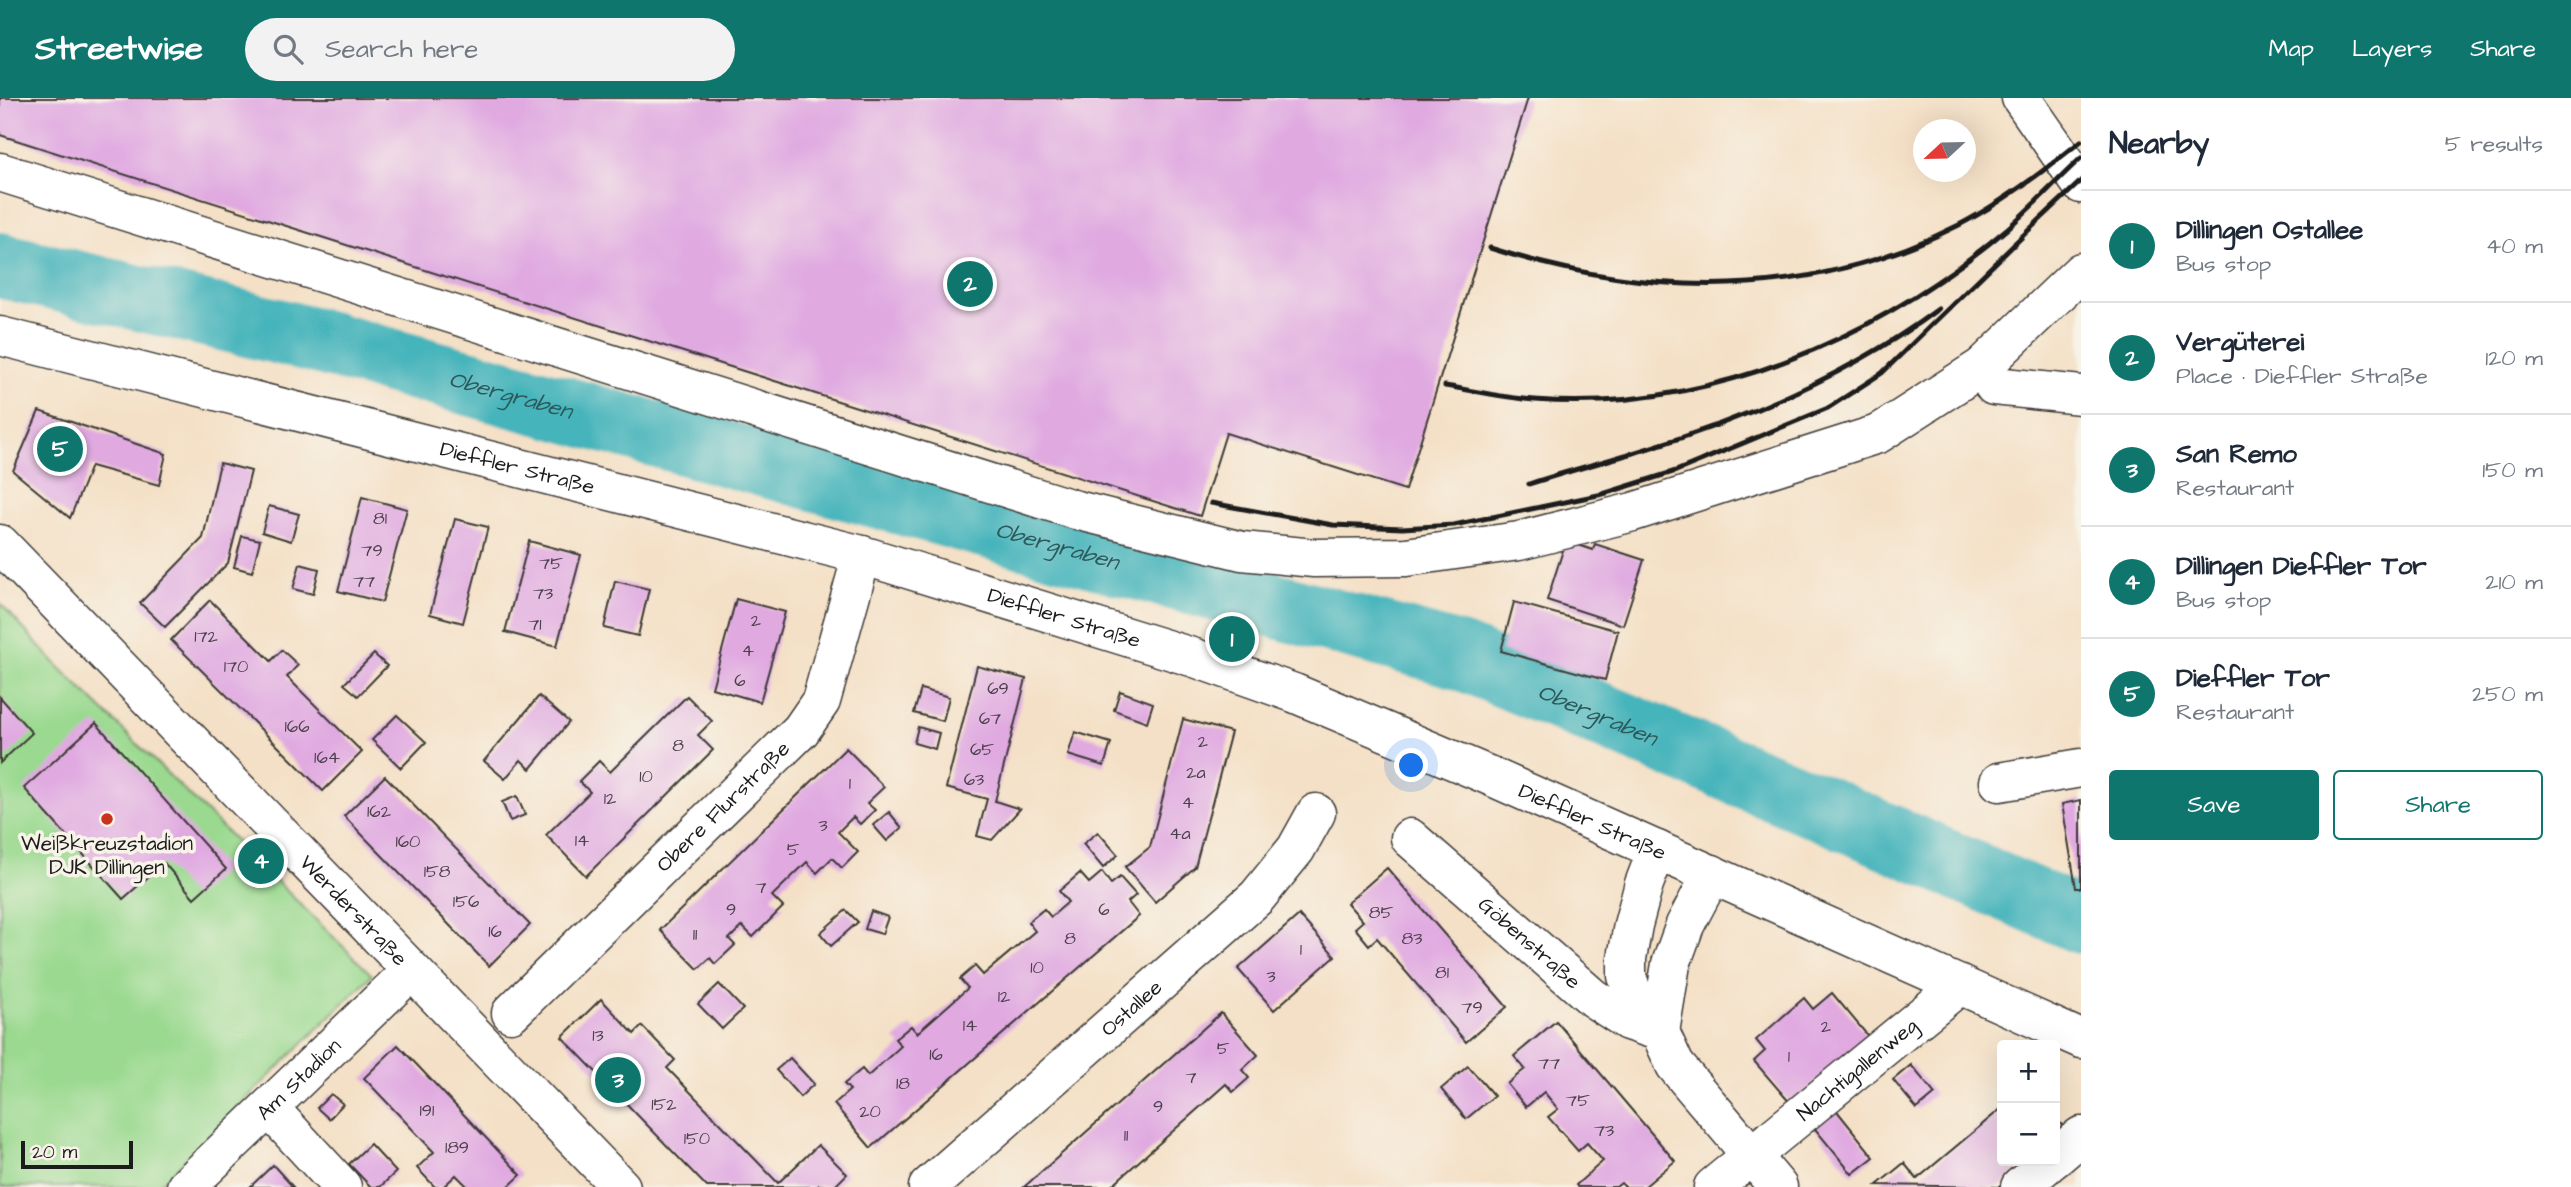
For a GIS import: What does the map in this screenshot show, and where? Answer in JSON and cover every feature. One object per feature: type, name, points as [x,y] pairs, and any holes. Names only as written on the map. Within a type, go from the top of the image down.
[{"type":"street","points":[[2021,98],[2081,184]]},
{"type":"street","points":[[0,172],[1076,510],[1242,551],[1314,558],[1406,557],[1518,541],[1633,513],[1878,434],[1982,367],[2081,272]]},
{"type":"street","name":"Dieffler Straße","points":[[0,336],[862,555],[1157,646],[1294,693],[1476,770],[2081,1039]]},
{"type":"street","points":[[1982,367],[1994,386],[2081,395]]},
{"type":"street","name":"Werderstraße","points":[[0,544],[621,1187]]},
{"type":"street","name":"Obere Flurstraße","points":[[511,1013],[802,730],[821,701],[862,555]]},
{"type":"street","points":[[1999,782],[2081,768]]},
{"type":"street","name":"Ostallee","points":[[928,1187],[1257,897],[1296,849],[1316,813]]},
{"type":"street","name":"Göbenstraße","points":[[1410,838],[1593,998],[1628,1021],[1660,1032]]},
{"type":"street","points":[[1657,850],[1644,884],[1627,958],[1627,976],[1634,998],[1660,1032],[1675,1065],[1778,1187]]},
{"type":"street","points":[[1660,1032],[1671,964],[1685,925],[1712,874]]},
{"type":"street","name":"Am Stadion","points":[[186,1187],[411,971]]},
{"type":"street","name":"Nachtigallenweg","points":[[1713,1187],[1960,985]]},
{"type":"street","points":[[269,1108],[342,1187]]},
{"type":"street","points":[[2060,1153],[2081,1136]]},
{"type":"street","points":[[2020,1187],[2045,1166]]},
{"type":"green space","name":"Weißkreuzstadion DJK Dillingen","points":[[0,603],[55,663],[372,975],[157,1187],[0,1187]]},
{"type":"building","points":[[0,98],[1528,98],[1405,490],[1226,433],[1200,516],[0,135]]},
{"type":"building","points":[[39,411],[166,454],[159,485],[91,466],[70,518],[13,471]]},
{"type":"building","points":[[220,463],[251,471],[228,563],[165,627],[140,603],[203,538]]},
{"type":"building","points":[[362,497],[407,509],[382,602],[338,591]]},
{"type":"building","points":[[269,506],[299,514],[291,541],[262,532]]},
{"type":"building","points":[[455,519],[488,527],[463,623],[430,614]]},
{"type":"building","points":[[242,536],[260,540],[252,572],[234,567]]},
{"type":"building","points":[[529,541],[581,555],[557,646],[505,632]]},
{"type":"building","points":[[1566,541],[1593,550],[1595,544],[1644,560],[1623,625],[1547,600]]},
{"type":"building","points":[[300,564],[319,569],[313,594],[293,589]]},
{"type":"building","points":[[615,581],[649,589],[638,636],[604,628]]},
{"type":"building","points":[[736,599],[785,612],[760,702],[712,688]]},
{"type":"building","points":[[210,600],[271,661],[282,650],[298,665],[287,677],[362,752],[323,791],[171,640]]},
{"type":"building","points":[[1514,602],[1618,631],[1605,680],[1501,651]]},
{"type":"building","points":[[374,654],[387,666],[358,696],[344,684]]},
{"type":"building","points":[[977,666],[1026,679],[995,801],[1020,809],[992,840],[977,836],[987,799],[946,788]]},
{"type":"building","points":[[921,689],[949,697],[943,721],[914,713]]},
{"type":"building","points":[[1120,691],[1153,703],[1147,722],[1114,710]]},
{"type":"building","points":[[539,696],[569,722],[530,769],[521,760],[505,779],[484,761]]},
{"type":"building","points":[[687,696],[712,721],[698,735],[713,750],[586,876],[546,835],[590,792],[579,781],[599,761],[610,772]]},
{"type":"building","points":[[0,697],[32,733],[0,763]]},
{"type":"building","points":[[397,715],[426,742],[401,768],[372,740]]},
{"type":"building","points":[[1183,719],[1231,732],[1195,867],[1155,902],[1125,867],[1150,847]]},
{"type":"building","points":[[96,723],[226,869],[194,898],[164,863],[123,899],[24,788]]},
{"type":"building","points":[[918,727],[939,733],[935,749],[914,743]]},
{"type":"building","points":[[1075,732],[1111,743],[1104,766],[1068,755]]},
{"type":"building","points":[[846,748],[884,787],[867,803],[875,810],[860,824],[853,817],[838,832],[858,852],[842,868],[832,858],[817,873],[807,862],[772,896],[783,907],[753,937],[742,926],[729,939],[735,945],[715,964],[710,958],[698,969],[660,930]]},
{"type":"building","points":[[385,776],[530,925],[489,966],[344,816]]},
{"type":"building","points":[[517,796],[525,815],[510,821],[502,802]]},
{"type":"building","points":[[2081,800],[2081,888],[2076,888],[2062,804]]},
{"type":"building","points":[[889,812],[902,828],[887,841],[873,825]]},
{"type":"building","points":[[1098,832],[1118,855],[1103,868],[1083,844]]},
{"type":"building","points":[[1387,868],[1507,1007],[1466,1042],[1377,938],[1369,945],[1355,928],[1363,921],[1347,903]]},
{"type":"building","points":[[1102,872],[1111,884],[1120,877],[1136,895],[1128,902],[1139,916],[871,1148],[834,1104],[850,1090],[844,1084],[862,1069],[868,1076],[901,1046],[895,1039],[911,1026],[917,1033],[968,988],[960,979],[975,966],[983,975],[1035,931],[1028,922],[1044,909],[1051,917],[1068,902],[1059,891],[1080,873],[1089,883]]},
{"type":"building","points":[[846,910],[858,922],[831,946],[820,933]]},
{"type":"building","points":[[871,911],[888,917],[882,934],[865,929]]},
{"type":"building","points":[[1299,915],[1335,956],[1274,1010],[1238,969]]},
{"type":"building","points":[[719,984],[743,1009],[722,1029],[698,1004]]},
{"type":"building","points":[[1832,993],[1868,1036],[1791,1104],[1754,1061],[1765,1051],[1756,1040],[1804,998],[1813,1009]]},
{"type":"building","points":[[601,999],[634,1034],[642,1026],[675,1060],[667,1068],[778,1183],[818,1145],[847,1174],[834,1187],[707,1187],[562,1037]]},
{"type":"building","points":[[1221,1013],[1258,1055],[1242,1070],[1249,1078],[1233,1092],[1226,1084],[1110,1187],[1024,1187]]},
{"type":"building","points":[[1556,1021],[1675,1161],[1644,1187],[1625,1187],[1621,1183],[1616,1187],[1578,1187],[1576,1185],[1603,1161],[1587,1143],[1578,1151],[1548,1117],[1558,1109],[1544,1092],[1526,1107],[1507,1084],[1525,1069],[1514,1056]]},
{"type":"building","points":[[398,1045],[521,1175],[508,1187],[468,1187],[456,1175],[443,1187],[435,1187],[417,1168],[434,1152],[364,1078]]},
{"type":"building","points":[[790,1058],[814,1084],[800,1097],[776,1070]]},
{"type":"building","points":[[1911,1065],[1935,1094],[1917,1109],[1893,1080]]},
{"type":"building","points":[[1468,1066],[1494,1096],[1466,1119],[1441,1089]]},
{"type":"building","points":[[331,1094],[343,1104],[329,1119],[317,1108]]},
{"type":"building","points":[[1833,1106],[1874,1157],[1852,1174],[1811,1124]]},
{"type":"building","points":[[1997,1112],[1997,1166],[2023,1166],[1998,1187],[1877,1185],[1904,1163],[1917,1179]]},
{"type":"building","points":[[2060,1123],[2066,1130],[2060,1135]]},
{"type":"building","points":[[370,1144],[396,1172],[380,1187],[371,1187],[349,1164]]},
{"type":"building","points":[[273,1165],[293,1187],[250,1187]]},
{"type":"waterway","name":"Obergraben","points":[[0,265],[314,340],[1459,656],[1822,808],[2081,921]]},
{"type":"railway","points":[[1490,248],[1549,265],[1668,283],[1727,284],[1786,279],[1844,268],[1902,250],[1959,225],[2022,186],[2081,141]]},
{"type":"railway","points":[[1445,386],[1524,399],[1600,401],[1663,394],[1726,381],[1787,360],[1846,335],[1903,304],[1957,268],[2008,228],[2081,158]]},
{"type":"railway","points":[[2015,243],[2081,181]]},
{"type":"railway","points":[[1211,503],[1333,525],[1402,528],[1454,525],[1603,494],[1676,471],[1828,408],[1882,373],[2022,237]]},
{"type":"railway","points":[[1529,484],[1646,449],[1761,408],[1870,354],[1938,309]]},
{"type":"place","name":"Vergüterei","points":[[970,284]]},
{"type":"place","name":"Dieffler Tor","points":[[60,449]]},
{"type":"place","name":"Dillingen Ostallee","points":[[1232,639]]},
{"type":"place","name":"Weißkreuzstadion DJK Dillingen","points":[[107,819]]},
{"type":"place","name":"Dillingen Dieffler Tor","points":[[261,861]]},
{"type":"place","name":"San Remo","points":[[618,1080]]}]
